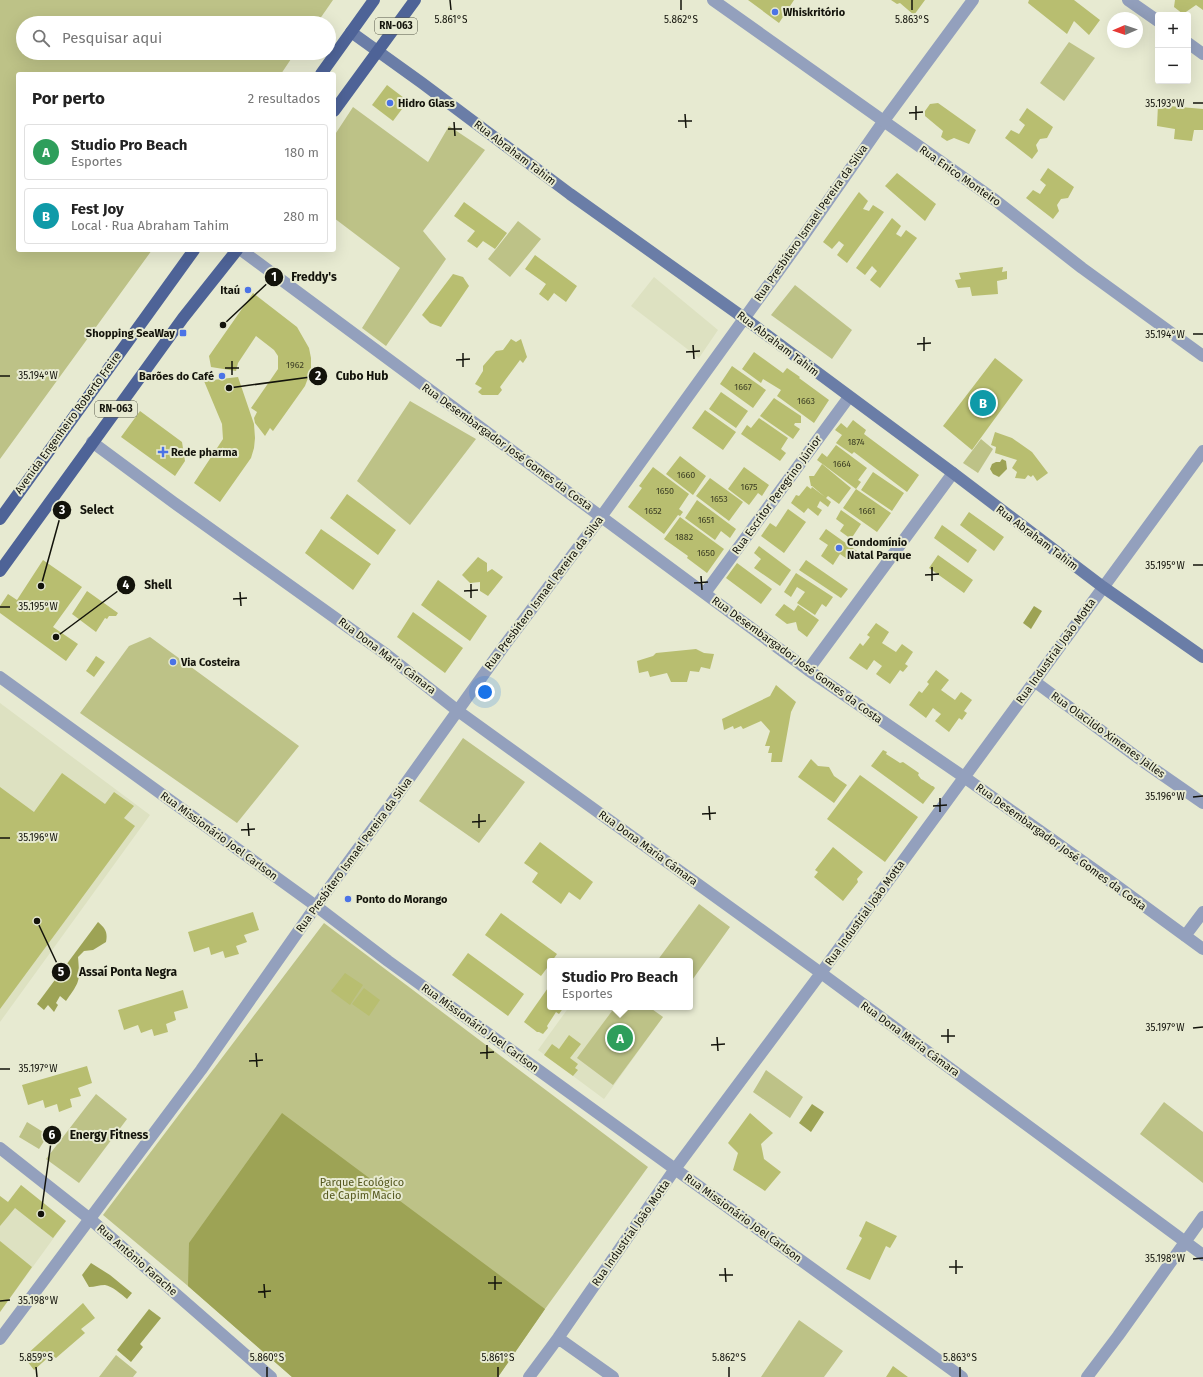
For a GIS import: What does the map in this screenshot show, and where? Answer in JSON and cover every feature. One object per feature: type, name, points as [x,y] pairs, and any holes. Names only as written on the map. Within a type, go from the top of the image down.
[{"type":"main road","name":"RN-063","points":[[336,52],[374,0]]},
{"type":"main road","name":"RN-063","points":[[336,109],[415,0]]},
{"type":"main road","name":"Rua Abraham Tahim","points":[[350,32],[422,83],[570,194],[744,318],[953,473],[1103,588],[1203,657]]},
{"type":"main road","name":"RN-063","points":[[322,72],[331,60]]},
{"type":"main road","name":"Avenida Engenheiro Roberto Freire","points":[[0,519],[193,252]]},
{"type":"main road","name":"RN-063","points":[[0,571],[183,318],[235,252]]},
{"type":"street","name":"Rua Enico Monteiro","points":[[713,0],[995,200],[1082,268],[1203,356]]},
{"type":"street","name":"Rua Presbítero Ismael Pereira da Silva","points":[[0,1339],[201,1070],[316,906],[504,646],[601,517],[798,244],[883,122],[973,0]]},
{"type":"street","points":[[1128,0],[1155,19]]},
{"type":"street","points":[[1191,45],[1203,54]]},
{"type":"street","name":"Rua Desembargador José Gomes da Costa","points":[[245,252],[808,670],[1106,878],[1203,949]]},
{"type":"street","name":"Rua Escritor Peregrino Júnior","points":[[705,593],[849,397]]},
{"type":"street","name":"Rua Dona Maria Câmara","points":[[92,442],[173,502],[388,655],[458,711],[821,973],[1203,1255]]},
{"type":"street","name":"Rua Industrial João Motta","points":[[529,1377],[558,1338],[675,1169],[821,973],[1203,451]]},
{"type":"street","points":[[808,670],[953,473]]},
{"type":"street","name":"Rua Missionário Joel Carlson","points":[[0,677],[316,906],[388,961],[962,1377]]},
{"type":"street","name":"Rua Olacildo Ximenes Jalles","points":[[1034,681],[1141,760],[1203,803]]},
{"type":"street","points":[[1185,936],[1203,912]]},
{"type":"street","name":"Rua Antônio Farache","points":[[0,1148],[90,1219],[272,1377]]},
{"type":"street","points":[[1087,1377],[1203,1217]]},
{"type":"street","points":[[558,1338],[612,1377]]},
{"type":"shaded area","points":[[654,277],[718,330],[699,358],[631,306]]},
{"type":"shaded area","points":[[1002,459],[1006,461],[1007,469],[999,477],[993,474],[990,469],[992,464],[1000,462]]},
{"type":"shaded area","points":[[1034,606],[1042,611],[1031,629],[1023,623]]},
{"type":"shaded area","points":[[0,703],[150,815],[0,1022]]},
{"type":"shaded area","points":[[98,922],[105,930],[107,936],[106,942],[93,950],[84,951],[78,957],[79,977],[74,989],[66,1001],[60,996],[56,1003],[58,1005],[54,1012],[48,1005],[44,1010],[37,1004]]},
{"type":"shaded area","points":[[567,1010],[653,1010],[663,1017],[604,1099],[538,1050]]},
{"type":"shaded area","points":[[812,1104],[824,1112],[811,1132],[799,1123]]},
{"type":"shaded area","points":[[282,1113],[545,1309],[498,1377],[292,1377],[188,1286],[189,1243]]},
{"type":"shaded area","points":[[21,1185],[66,1221],[0,1312],[0,1196],[8,1202]]},
{"type":"shaded area","points":[[91,1263],[110,1275],[132,1293],[127,1299],[116,1290],[105,1285],[89,1287],[82,1275]]},
{"type":"shaded area","points":[[149,1309],[161,1318],[140,1344],[143,1347],[131,1362],[117,1350]]},
{"type":"green space","points":[[0,0],[333,0],[322,16],[16,16],[16,60],[290,60],[282,72],[16,72],[16,252],[151,252],[0,459]]},
{"type":"green space","points":[[1069,42],[1095,58],[1064,101],[1040,83]]},
{"type":"green space","points":[[353,107],[428,162],[449,126],[485,150],[423,231],[446,259],[386,346],[362,328],[400,268],[336,220],[336,133]]},
{"type":"green space","points":[[518,221],[541,239],[510,277],[488,259]]},
{"type":"green space","points":[[795,285],[852,330],[832,359],[771,315]]},
{"type":"green space","points":[[410,401],[476,439],[410,525],[357,481]]},
{"type":"green space","points":[[981,439],[993,449],[978,473],[963,463]]},
{"type":"green space","points":[[150,637],[299,746],[237,823],[80,713],[129,646]]},
{"type":"green space","points":[[463,738],[525,782],[479,843],[419,801]]},
{"type":"green space","points":[[699,904],[730,927],[693,979],[693,958],[659,958]]},
{"type":"green space","name":"Parque Ecológico de Capim Macio","points":[[324,923],[648,1167],[545,1309],[498,1377],[292,1377],[188,1286],[103,1215]]},
{"type":"green space","points":[[613,1010],[653,1010],[663,1017],[613,1085],[577,1058]]},
{"type":"green space","points":[[766,1070],[803,1097],[790,1118],[753,1092]]},
{"type":"green space","points":[[96,1094],[127,1119],[79,1183],[46,1159]]},
{"type":"green space","points":[[1164,1102],[1203,1132],[1203,1183],[1140,1134]]},
{"type":"green space","points":[[27,1122],[48,1135],[39,1149],[19,1137]]},
{"type":"green space","points":[[799,1320],[843,1351],[824,1377],[761,1377]]},
{"type":"green space","points":[[116,1355],[137,1372],[133,1377],[99,1377]]},
{"type":"building","name":"Whiskritório","points":[[748,0],[794,0],[779,23]]},
{"type":"building","points":[[891,0],[925,0],[914,15],[900,3],[897,4]]},
{"type":"building","points":[[1029,0],[1074,0],[1100,20],[1089,35],[1074,21],[1067,34],[1028,3]]},
{"type":"building","points":[[1175,0],[1203,0],[1203,10],[1196,5],[1186,12],[1180,12],[1174,7]]},
{"type":"building","name":"Hidro Glass","points":[[387,85],[408,101],[393,121],[372,105]]},
{"type":"building","points":[[938,103],[976,130],[969,144],[954,138],[947,141],[941,137],[943,131],[925,116],[925,111],[930,104]]},
{"type":"building","points":[[1158,105],[1203,109],[1203,130],[1194,130],[1192,141],[1174,139],[1175,129],[1157,126]]},
{"type":"building","points":[[1027,108],[1053,127],[1047,138],[1040,139],[1036,145],[1038,151],[1032,159],[1005,138],[1011,130],[1019,134],[1025,125],[1019,120]]},
{"type":"building","points":[[1048,168],[1074,187],[1068,198],[1061,199],[1057,205],[1059,211],[1053,219],[1026,198],[1033,190],[1040,194],[1046,185],[1040,180]]},
{"type":"building","points":[[897,173],[936,204],[925,221],[885,186]]},
{"type":"building","points":[[859,192],[868,201],[863,209],[869,211],[873,205],[884,212],[847,263],[837,255],[844,245],[839,241],[832,249],[823,242]]},
{"type":"building","points":[[464,202],[507,233],[495,249],[483,241],[477,248],[467,241],[475,231],[454,216]]},
{"type":"building","points":[[892,218],[901,226],[896,234],[901,237],[906,230],[917,238],[880,288],[870,280],[877,271],[872,266],[865,275],[856,268]]},
{"type":"building","points":[[535,255],[577,286],[566,302],[554,293],[548,301],[539,294],[546,284],[525,269]]},
{"type":"building","points":[[1003,267],[1002,272],[1007,271],[1007,279],[997,281],[998,294],[972,296],[970,287],[958,288],[955,280],[961,279],[959,273]]},
{"type":"building","points":[[453,274],[463,277],[469,286],[441,327],[430,323],[422,315]]},
{"type":"building","points":[[253,293],[297,327],[309,348],[311,358],[311,370],[305,386],[273,431],[270,428],[265,436],[255,423],[254,418],[257,412],[251,408],[278,369],[278,356],[274,350],[256,336],[238,363],[236,371],[211,367],[209,356]]},
{"type":"building","points":[[511,339],[516,342],[521,339],[527,357],[523,363],[520,360],[500,387],[502,390],[498,395],[482,395],[478,392],[482,388],[475,384],[483,371],[483,366],[496,351],[503,350]]},
{"type":"building","points":[[754,352],[783,373],[787,368],[829,400],[814,423],[777,396],[781,390],[763,379],[761,383],[742,369]]},
{"type":"building","points":[[995,358],[1023,380],[972,450],[943,426]]},
{"type":"building","points":[[732,366],[766,390],[753,408],[720,384]]},
{"type":"building","points":[[238,377],[254,424],[254,448],[251,458],[220,502],[194,483],[223,439],[222,424],[204,381]]},
{"type":"building","points":[[721,392],[748,411],[736,428],[709,409]]},
{"type":"building","points":[[774,398],[801,416],[801,423],[795,423],[794,425],[800,429],[793,439],[760,416]]},
{"type":"building","points":[[705,410],[736,432],[723,450],[692,428]]},
{"type":"building","name":"Rede pharma","points":[[140,411],[182,442],[185,461],[175,476],[121,437]]},
{"type":"building","points":[[759,418],[788,438],[781,449],[786,453],[780,461],[741,434],[747,425],[751,428]]},
{"type":"building","points":[[853,420],[866,430],[864,434],[919,475],[907,492],[854,452],[852,454],[836,443],[842,435],[835,430],[841,423],[847,428]]},
{"type":"building","points":[[995,432],[1012,438],[1032,452],[1048,473],[1037,481],[1033,475],[1031,477],[1028,475],[1025,479],[1015,478],[1017,472],[1012,468],[1017,460],[995,453],[996,447],[991,445]]},
{"type":"building","points":[[836,445],[867,468],[858,480],[861,482],[856,489],[817,460],[822,453],[827,457]]},
{"type":"building","points":[[680,456],[706,476],[693,495],[666,474]]},
{"type":"building","points":[[822,464],[851,488],[839,504],[828,496],[826,498],[831,502],[828,507],[820,501],[817,507],[822,510],[818,516],[808,508],[804,513],[791,503],[796,495],[799,496],[807,486],[811,489],[812,487],[825,497],[811,486],[809,476],[814,476]]},
{"type":"building","points":[[653,467],[689,494],[679,509],[683,512],[680,516],[678,515],[664,534],[628,507],[642,488],[639,486]]},
{"type":"building","points":[[744,467],[769,485],[762,496],[758,493],[749,505],[728,489]]},
{"type":"building","points":[[873,472],[904,493],[892,511],[861,490]]},
{"type":"building","points":[[710,478],[743,502],[729,521],[696,496]]},
{"type":"building","points":[[856,489],[891,513],[877,532],[843,508]]},
{"type":"building","points":[[347,494],[396,530],[378,555],[330,518]]},
{"type":"building","points":[[697,500],[736,529],[730,538],[721,531],[715,540],[685,518]]},
{"type":"building","points":[[788,509],[806,522],[784,553],[761,536],[770,523],[776,527]]},
{"type":"building","points":[[841,510],[861,524],[851,539],[840,531],[844,525],[836,519]]},
{"type":"building","points":[[969,512],[1004,537],[994,551],[960,525]]},
{"type":"building","points":[[680,517],[724,549],[707,573],[687,558],[688,556],[664,539]]},
{"type":"building","points":[[942,525],[977,550],[968,563],[934,538]]},
{"type":"building","points":[[321,529],[371,564],[353,590],[305,553]]},
{"type":"building","name":"Condomínio Natal Parque","points":[[826,529],[857,551],[850,561],[840,554],[833,565],[821,556],[828,545],[819,539]]},
{"type":"building","points":[[759,546],[791,570],[780,586],[754,568],[761,559],[754,553]]},
{"type":"building","points":[[938,555],[973,580],[964,593],[929,568]]},
{"type":"building","points":[[478,557],[487,563],[487,572],[492,569],[503,577],[488,596],[480,591],[480,582],[470,583],[462,575]]},
{"type":"building","points":[[43,560],[82,587],[53,627],[78,644],[66,661],[0,613],[0,606],[8,594],[17,600]]},
{"type":"building","points":[[806,560],[848,589],[841,598],[799,570]]},
{"type":"building","points":[[737,563],[772,589],[761,604],[726,578]]},
{"type":"building","points":[[796,573],[833,597],[826,607],[822,604],[815,615],[797,603],[805,592],[797,587],[791,597],[784,592]]},
{"type":"building","points":[[438,580],[487,616],[470,641],[421,605]]},
{"type":"building","points":[[87,591],[118,613],[116,616],[109,616],[107,619],[105,618],[96,632],[72,614]]},
{"type":"building","points":[[784,604],[794,611],[798,605],[819,620],[807,637],[798,630],[796,622],[787,624],[775,615]]},
{"type":"building","points":[[413,612],[463,648],[445,673],[397,637]]},
{"type":"building","points":[[876,623],[889,632],[882,643],[896,652],[902,644],[913,652],[905,664],[908,666],[903,672],[900,670],[890,684],[876,674],[882,666],[874,660],[867,670],[849,658],[860,643],[863,646],[870,637],[867,635]]},
{"type":"building","points":[[696,649],[704,653],[714,654],[710,669],[701,667],[699,672],[690,671],[687,682],[671,682],[667,673],[650,677],[648,671],[639,673],[637,661],[653,656],[656,653]]},
{"type":"building","points":[[96,656],[105,662],[94,677],[86,671]]},
{"type":"building","points":[[936,670],[949,680],[941,690],[955,700],[961,692],[972,700],[964,711],[967,713],[962,720],[959,718],[949,732],[935,721],[941,714],[933,708],[926,718],[909,705],[919,691],[922,693],[929,684],[927,682]]},
{"type":"building","points":[[776,685],[796,702],[791,712],[782,762],[771,762],[772,753],[768,753],[770,746],[765,746],[770,731],[761,721],[743,729],[741,726],[734,729],[733,726],[724,730],[722,719],[770,696]]},
{"type":"building","points":[[883,750],[887,752],[886,754],[900,763],[903,762],[919,773],[918,775],[921,779],[935,788],[923,804],[871,766]]},
{"type":"building","points":[[811,759],[818,766],[829,767],[834,776],[847,785],[834,803],[798,777]]},
{"type":"building","points":[[62,773],[105,804],[114,792],[134,806],[124,818],[135,826],[0,1009],[0,787],[34,812]]},
{"type":"building","points":[[860,775],[918,817],[885,862],[827,819]]},
{"type":"building","points":[[540,842],[593,882],[580,900],[569,892],[561,904],[532,882],[538,873],[524,863]]},
{"type":"building","points":[[833,847],[863,872],[857,879],[858,882],[843,901],[814,877],[818,872],[815,870]]},
{"type":"building","points":[[253,912],[259,930],[244,935],[247,942],[236,946],[239,954],[225,958],[223,951],[211,955],[209,947],[194,952],[188,932]]},
{"type":"building","points":[[501,913],[557,954],[554,958],[547,958],[547,968],[541,976],[485,935]]},
{"type":"building","points":[[468,953],[524,994],[508,1016],[452,975]]},
{"type":"building","points":[[345,973],[363,985],[350,1005],[331,991]]},
{"type":"building","points":[[364,988],[380,1000],[369,1016],[352,1004]]},
{"type":"building","points":[[547,989],[547,1010],[562,1010],[559,1014],[556,1012],[547,1026],[548,1028],[543,1034],[537,1032],[524,1022]]},
{"type":"building","points":[[183,990],[188,1008],[174,1012],[176,1020],[166,1024],[168,1032],[154,1036],[152,1029],[141,1033],[138,1025],[124,1030],[118,1010]]},
{"type":"building","points":[[569,1035],[581,1044],[570,1058],[578,1064],[575,1068],[578,1070],[573,1076],[544,1055],[552,1044],[559,1049]]},
{"type":"building","points":[[87,1066],[92,1083],[78,1088],[81,1096],[70,1099],[72,1107],[59,1112],[57,1104],[45,1108],[43,1100],[28,1105],[22,1085]]},
{"type":"building","points":[[750,1113],[773,1133],[761,1144],[764,1159],[781,1172],[765,1191],[733,1170],[738,1153],[728,1143]]},
{"type":"building","points":[[21,1185],[66,1221],[53,1238],[15,1208],[0,1226],[0,1196],[8,1202]]},
{"type":"building","points":[[866,1221],[897,1236],[890,1248],[886,1246],[870,1280],[846,1269],[862,1238],[859,1236]]},
{"type":"building","points":[[0,1241],[32,1267],[0,1312]]},
{"type":"building","points":[[83,1303],[95,1318],[81,1329],[85,1333],[56,1358],[51,1355],[34,1370],[24,1357]]},
{"type":"building","points":[[893,1366],[908,1377],[886,1377]]},
{"type":"place","name":"Whiskritório","points":[[775,12]]},
{"type":"place","name":"Hidro Glass","points":[[390,103]]},
{"type":"place","name":"Itaú","points":[[248,290]]},
{"type":"place","name":"Freddy's","points":[[223,325]]},
{"type":"place","name":"Shopping SeaWay","points":[[183,333]]},
{"type":"place","name":"Barões do Café","points":[[222,376]]},
{"type":"place","name":"Cubo Hub","points":[[229,388]]},
{"type":"place","name":"Fest Joy","points":[[983,403]]},
{"type":"place","name":"Rede pharma","points":[[163,452]]},
{"type":"place","name":"Condomínio Natal Parque","points":[[839,548]]},
{"type":"place","name":"Select","points":[[41,586]]},
{"type":"place","name":"Shell","points":[[56,637]]},
{"type":"place","name":"Via Costeira","points":[[173,662]]},
{"type":"place","name":"Ponto do Morango","points":[[348,899]]},
{"type":"place","name":"Assaí Ponta Negra","points":[[37,921]]},
{"type":"place","name":"Studio Pro Beach","points":[[620,1038]]},
{"type":"place","name":"Energy Fitness","points":[[41,1214]]}]
